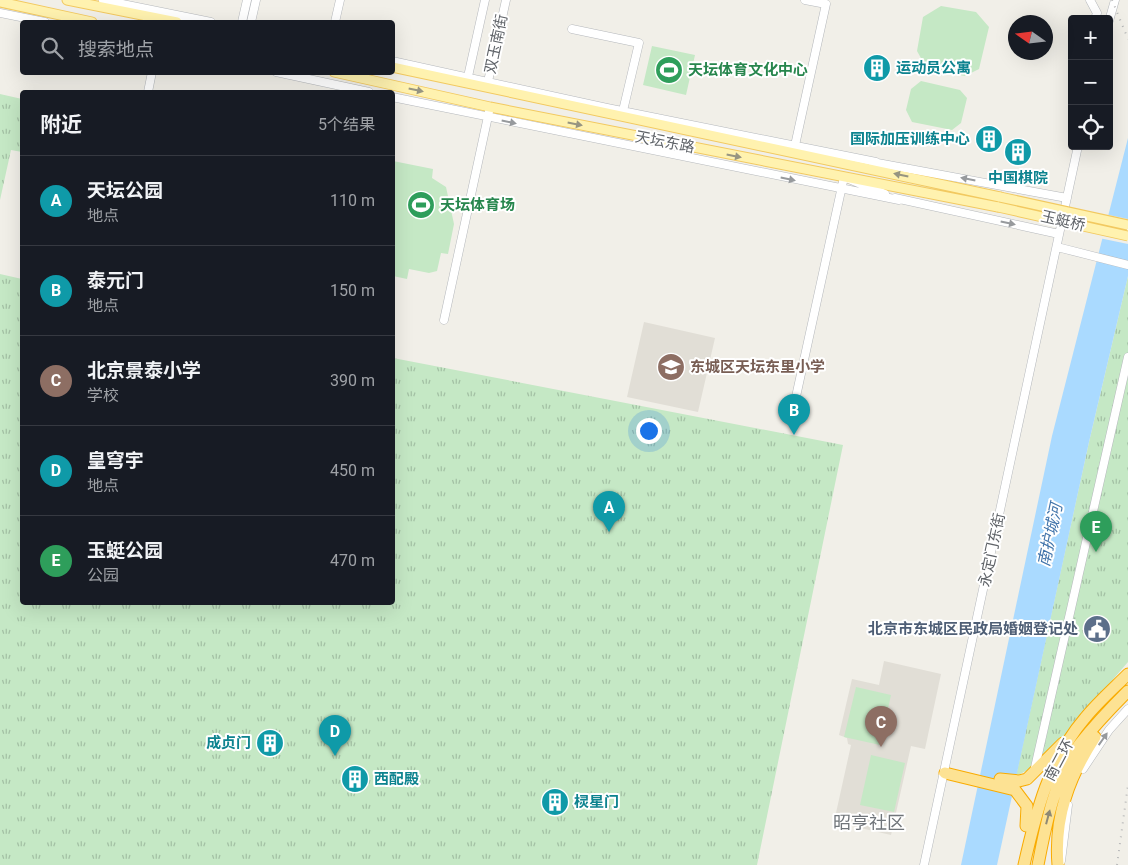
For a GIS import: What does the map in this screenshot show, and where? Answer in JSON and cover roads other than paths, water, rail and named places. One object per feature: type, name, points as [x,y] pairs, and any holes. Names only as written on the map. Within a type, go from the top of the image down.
[{"type":"highway","name":"南二环","points":[[1023,865],[1037,808],[1049,774],[1072,735],[1085,718],[1128,674]]},
{"type":"highway","name":"南二环","points":[[1038,865],[1060,781],[1078,747],[1128,691]]},
{"type":"highway","points":[[1059,865],[1058,823],[1074,773],[1116,704]]},
{"type":"highway","points":[[966,774],[1010,781],[1030,776],[1072,735]]},
{"type":"highway","points":[[946,769],[1007,788],[1022,797],[1027,806],[1028,815],[1023,865]]},
{"type":"main road","points":[[67,0],[168,20]]},
{"type":"main road","points":[[0,2],[83,20]]},
{"type":"main road","name":"天坛东路","points":[[395,68],[467,80],[622,115],[794,149],[836,162],[1000,197]]},
{"type":"main road","name":"天坛东路","points":[[347,75],[490,107],[998,207]]},
{"type":"main road","name":"玉蜓桥","points":[[1000,197],[1128,225]]},
{"type":"main road","name":"玉蜓桥","points":[[998,207],[1128,236]]},
{"type":"street","points":[[103,0],[200,20]]},
{"type":"street","points":[[242,20],[247,0]]},
{"type":"street","points":[[251,20],[256,0]]},
{"type":"street","points":[[335,20],[340,0]]},
{"type":"street","points":[[395,62],[467,80],[485,0]]},
{"type":"street","name":"双玉南街","points":[[487,85],[506,0]]},
{"type":"street","points":[[805,0],[823,2],[794,149],[876,162],[1067,198]]},
{"type":"street","points":[[1090,0],[1096,15]]},
{"type":"street","points":[[1111,15],[1115,0]]},
{"type":"street","points":[[0,13],[35,20]]},
{"type":"street","points":[[572,29],[639,43],[622,115]]},
{"type":"street","points":[[148,90],[151,75]]},
{"type":"street","points":[[290,75],[360,90]]},
{"type":"street","points":[[395,98],[1059,234]]},
{"type":"street","points":[[444,320],[490,107]]},
{"type":"street","name":"永定门东街","points":[[924,865],[1077,150]]},
{"type":"street","points":[[836,162],[876,162]]},
{"type":"street","points":[[792,415],[844,177],[898,200]]},
{"type":"street","points":[[1032,229],[1040,193]]},
{"type":"street","points":[[1063,216],[1128,230]]},
{"type":"street","points":[[1057,247],[1128,265]]},
{"type":"street","points":[[1030,776],[1128,357]]},
{"type":"street","points":[[1059,865],[1071,793],[1095,750],[1128,709]]},
{"type":"water","name":"南护城河","points":[[1128,138],[1128,276],[1089,442],[997,865],[961,865],[1052,436]]},
{"type":"railway","points":[[1112,0],[1128,39]]},
{"type":"railway","points":[[1117,865],[1128,785]]},
{"type":"place","name":"运动员公寓","points":[[877,68]]},
{"type":"place","name":"天坛体育文化中心","points":[[669,70]]},
{"type":"place","name":"国际加压训练中心","points":[[989,139]]},
{"type":"place","name":"中国棋院","points":[[1018,152]]},
{"type":"place","name":"天坛体育场","points":[[421,205]]},
{"type":"place","name":"东城区天坛东里小学","points":[[671,367]]},
{"type":"place","name":"泰元门","points":[[794,435]]},
{"type":"place","name":"天坛公园","points":[[609,532]]},
{"type":"place","name":"玉蜓公园","points":[[1096,552]]},
{"type":"place","name":"北京市东城区民政局婚姻登记处","points":[[1097,629]]},
{"type":"place","name":"成贞门","points":[[270,743]]},
{"type":"place","name":"北京景泰小学","points":[[881,747]]},
{"type":"place","name":"皇穹宇","points":[[335,756]]},
{"type":"place","name":"西配殿","points":[[355,779]]},
{"type":"place","name":"棂星门","points":[[555,802]]},
{"type":"district","name":"昭亨社区","points":[[869,822]]}]
